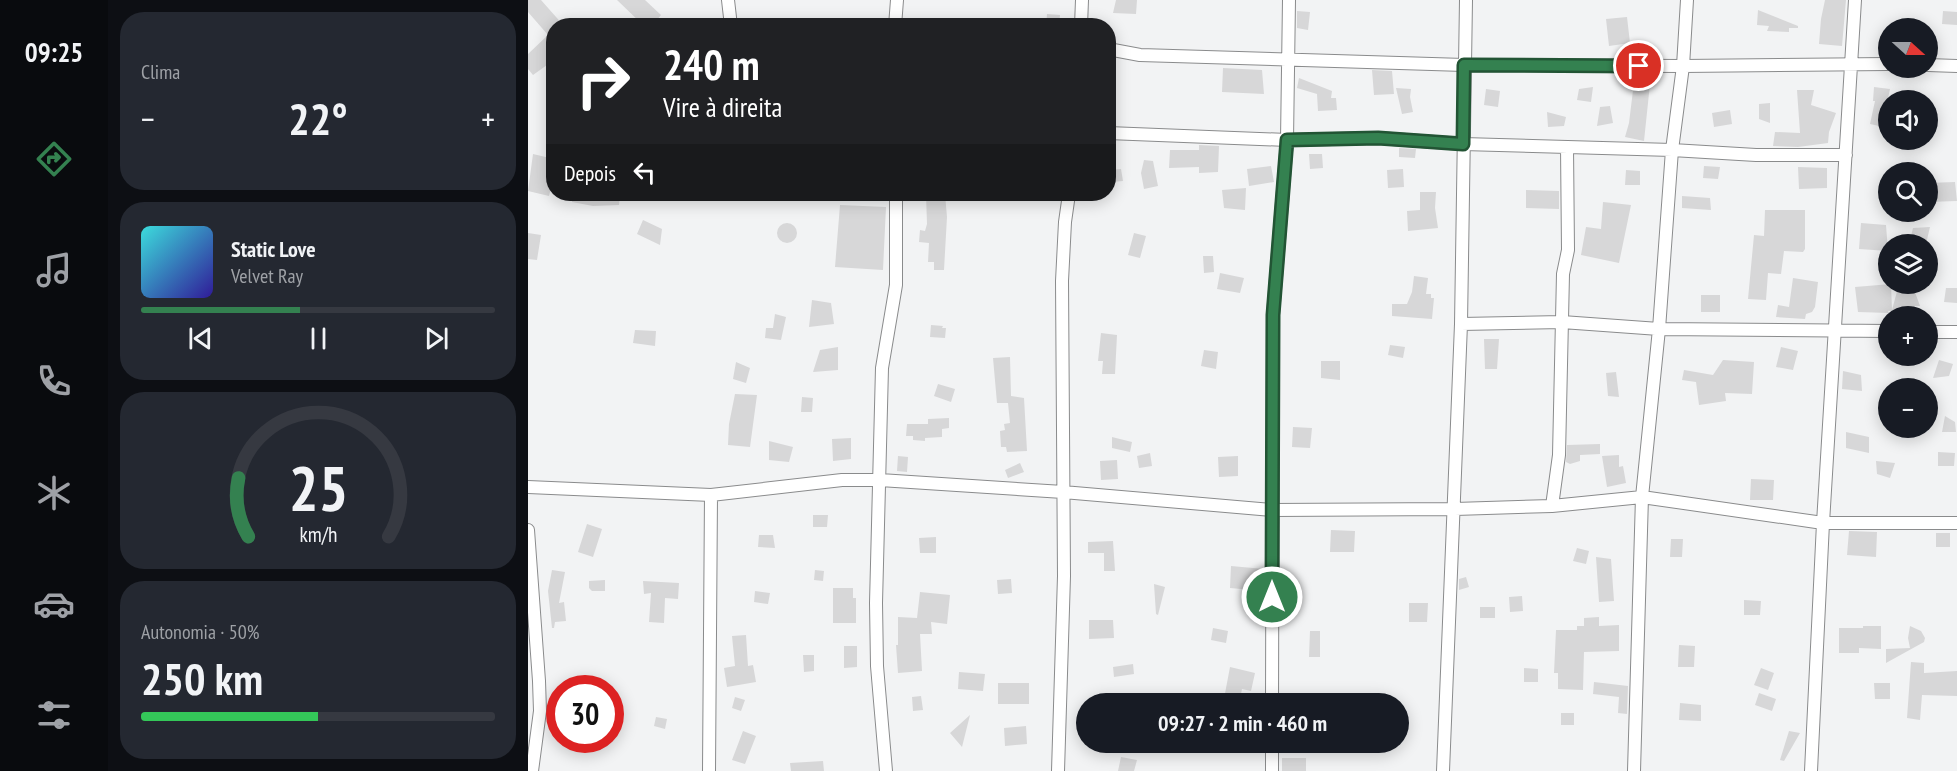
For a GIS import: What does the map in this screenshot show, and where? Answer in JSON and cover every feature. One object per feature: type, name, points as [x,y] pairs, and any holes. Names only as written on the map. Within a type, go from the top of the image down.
[{"type":"street","points":[[728,0],[730,18]]},
{"type":"street","points":[[896,18],[897,0]]},
{"type":"street","points":[[1081,18],[1082,0]]},
{"type":"street","points":[[1272,693],[1273,315],[1287,140],[1289,0]]},
{"type":"street","points":[[1443,771],[1461,324],[1466,0]]},
{"type":"street","points":[[1634,771],[1642,497],[1659,329],[1671,150],[1683,66],[1687,0]]},
{"type":"street","points":[[1811,771],[1822,523],[1855,0]]},
{"type":"street","points":[[1116,50],[1140,55],[1464,65],[1878,64]]},
{"type":"street","points":[[1938,65],[1957,66]]},
{"type":"street","points":[[1116,133],[1287,140],[1378,138],[1463,144],[1671,150],[1756,155],[1846,155]]},
{"type":"street","points":[[1552,507],[1559,455],[1564,266],[1568,250],[1568,147]]},
{"type":"street","points":[[886,771],[877,666],[876,603],[882,368],[896,285],[896,201]]},
{"type":"street","points":[[1058,771],[1064,576],[1062,282],[1068,201]]},
{"type":"street","points":[[1461,324],[1562,322],[1659,329],[1878,332]]},
{"type":"street","points":[[1938,332],[1957,332]]},
{"type":"street","points":[[528,487],[711,495],[842,480],[880,480],[1063,492],[1272,510],[1552,507],[1642,497],[1822,523],[1957,523]]},
{"type":"street","points":[[709,771],[711,495]]},
{"type":"street","points":[[528,530],[540,711],[532,771]]},
{"type":"street","points":[[1272,753],[1272,771]]},
{"type":"building","points":[[528,0],[541,0],[557,18],[546,18],[546,33],[528,12]]},
{"type":"building","points":[[617,0],[645,0],[661,15],[659,18],[636,18]]},
{"type":"building","points":[[1116,0],[1137,0],[1136,14],[1113,13]]},
{"type":"building","points":[[1825,0],[1846,0],[1842,46],[1819,44]]},
{"type":"building","points":[[1758,10],[1798,26],[1798,28],[1789,28],[1789,32],[1767,31],[1769,26],[1757,25]]},
{"type":"building","points":[[1297,11],[1310,12],[1308,30],[1297,28]]},
{"type":"building","points":[[1943,11],[1957,12],[1957,25],[1942,24]]},
{"type":"building","points":[[1047,14],[1060,15],[1060,18],[1047,18]]},
{"type":"building","points":[[1627,17],[1630,43],[1609,46],[1606,19]]},
{"type":"building","points":[[546,37],[546,66],[533,75],[528,69],[528,54]]},
{"type":"building","points":[[1223,68],[1262,70],[1264,94],[1222,92]]},
{"type":"building","points":[[1372,70],[1392,71],[1394,94],[1374,95]]},
{"type":"building","points":[[1299,78],[1332,91],[1331,98],[1336,98],[1337,110],[1318,111],[1317,94],[1297,88]]},
{"type":"building","points":[[1634,82],[1650,84],[1644,141],[1625,137]]},
{"type":"building","points":[[1593,87],[1591,102],[1577,100],[1579,89]]},
{"type":"building","points":[[1874,87],[1890,89],[1878,90],[1878,126],[1870,124],[1875,101],[1873,101]]},
{"type":"building","points":[[1396,88],[1411,89],[1413,112],[1402,114]]},
{"type":"building","points":[[1486,89],[1500,91],[1498,107],[1484,105]]},
{"type":"building","points":[[1797,90],[1814,90],[1811,105],[1836,113],[1829,132],[1828,143],[1798,147],[1773,146],[1775,132],[1800,133]]},
{"type":"building","points":[[1770,103],[1770,123],[1759,119],[1759,104]]},
{"type":"building","points":[[1610,106],[1613,123],[1597,126],[1600,107]]},
{"type":"building","points":[[1730,110],[1732,124],[1714,127],[1712,113]]},
{"type":"building","points":[[1547,112],[1566,117],[1564,126],[1548,127]]},
{"type":"building","points":[[1199,145],[1219,146],[1218,172],[1199,173],[1199,167],[1169,168],[1170,150],[1199,150]]},
{"type":"building","points":[[1399,148],[1416,149],[1415,158],[1399,157]]},
{"type":"building","points":[[533,154],[546,157],[546,195],[528,191]]},
{"type":"building","points":[[1309,154],[1322,154],[1323,168],[1310,169]]},
{"type":"building","points":[[1144,160],[1153,161],[1158,186],[1144,189],[1141,173]]},
{"type":"building","points":[[1271,166],[1274,182],[1249,186],[1247,169]]},
{"type":"building","points":[[1704,166],[1720,167],[1718,179],[1703,178]]},
{"type":"building","points":[[1798,167],[1827,168],[1827,188],[1799,189]]},
{"type":"building","points":[[1116,169],[1121,169],[1123,181],[1116,182]]},
{"type":"building","points":[[1403,169],[1404,187],[1388,188],[1387,170]]},
{"type":"building","points":[[1626,170],[1640,171],[1640,185],[1625,185]]},
{"type":"building","points":[[1955,182],[1957,201],[1938,202],[1938,183]]},
{"type":"building","points":[[1246,188],[1245,210],[1224,208],[1222,190]]},
{"type":"building","points":[[1526,190],[1559,191],[1559,209],[1526,208]]},
{"type":"building","points":[[1420,192],[1436,192],[1435,208],[1438,228],[1408,231],[1407,211],[1420,210]]},
{"type":"building","points":[[1682,196],[1710,198],[1711,210],[1682,208]]},
{"type":"building","points":[[619,201],[619,205],[593,206],[572,202]]},
{"type":"building","points":[[926,201],[946,201],[944,270],[934,270],[934,262],[928,262],[929,243],[919,242],[920,230],[925,231]]},
{"type":"building","points":[[1603,202],[1631,205],[1619,263],[1581,255],[1586,227],[1601,229]]},
{"type":"building","points":[[840,205],[886,207],[883,270],[835,267]]},
{"type":"building","points":[[1765,210],[1805,210],[1805,249],[1803,252],[1784,251],[1781,274],[1768,273],[1766,300],[1748,299],[1754,235],[1764,236]]},
{"type":"building","points":[[643,220],[662,229],[660,245],[637,234]]},
{"type":"building","points":[[787,223],[794,226],[797,233],[794,240],[787,243],[780,240],[777,233],[780,226]]},
{"type":"building","points":[[1861,223],[1886,225],[1887,234],[1878,234],[1878,250],[1859,249]]},
{"type":"building","points":[[1930,227],[1928,234],[1912,234],[1913,228]]},
{"type":"building","points":[[528,233],[541,235],[537,260],[528,259]]},
{"type":"building","points":[[1134,233],[1146,236],[1140,258],[1128,255]]},
{"type":"building","points":[[1203,256],[1213,256],[1214,272],[1204,273]]},
{"type":"building","points":[[1220,273],[1244,278],[1240,293],[1217,289]]},
{"type":"building","points":[[1414,276],[1428,278],[1426,294],[1431,294],[1431,298],[1434,298],[1432,319],[1392,316],[1392,304],[1407,304],[1412,292]]},
{"type":"building","points":[[1793,278],[1818,282],[1815,307],[1812,312],[1806,314],[1805,319],[1776,317],[1778,305],[1789,307]]},
{"type":"building","points":[[1878,285],[1878,294],[1891,294],[1892,306],[1878,306],[1878,313],[1858,312],[1855,287]]},
{"type":"building","points":[[1946,288],[1957,288],[1957,303],[1944,302]]},
{"type":"building","points":[[1896,294],[1916,294],[1920,306],[1893,306]]},
{"type":"building","points":[[1701,295],[1720,295],[1720,312],[1701,312]]},
{"type":"building","points":[[812,300],[831,303],[834,324],[809,327]]},
{"type":"building","points":[[775,314],[786,317],[781,340],[765,338],[766,328],[773,328]]},
{"type":"building","points":[[931,325],[946,328],[945,338],[930,337]]},
{"type":"building","points":[[635,330],[656,331],[655,346],[633,343]]},
{"type":"building","points":[[1101,333],[1117,335],[1115,374],[1102,374],[1103,361],[1098,361]]},
{"type":"building","points":[[1484,339],[1499,339],[1497,369],[1485,369]]},
{"type":"building","points":[[1390,345],[1405,347],[1403,358],[1388,355]]},
{"type":"building","points":[[838,347],[838,370],[813,372],[820,350]]},
{"type":"building","points":[[1781,347],[1798,351],[1793,370],[1776,367]]},
{"type":"building","points":[[1204,350],[1218,352],[1216,369],[1201,366]]},
{"type":"building","points":[[1010,357],[1011,396],[1024,398],[1027,451],[1007,452],[1006,447],[1001,447],[1000,431],[1005,430],[1004,424],[1010,423],[1008,403],[997,403],[993,358]]},
{"type":"building","points":[[1723,360],[1754,362],[1752,394],[1725,393],[1726,401],[1699,405],[1696,382],[1682,380],[1684,370],[1713,375]]},
{"type":"building","points":[[1939,360],[1953,364],[1949,376],[1933,378]]},
{"type":"building","points":[[1321,361],[1340,361],[1340,380],[1321,378]]},
{"type":"building","points":[[736,362],[750,368],[746,383],[733,379]]},
{"type":"building","points":[[1843,371],[1861,375],[1862,391],[1842,389]]},
{"type":"building","points":[[1616,372],[1619,397],[1608,396],[1606,373]]},
{"type":"building","points":[[938,384],[955,389],[951,402],[934,396]]},
{"type":"building","points":[[735,394],[757,395],[750,447],[728,445],[729,424]]},
{"type":"building","points":[[802,397],[813,398],[812,412],[801,412]]},
{"type":"building","points":[[1945,416],[1955,422],[1956,432],[1942,432]]},
{"type":"building","points":[[949,418],[949,428],[942,429],[942,437],[925,438],[925,441],[913,440],[913,436],[906,436],[907,424],[928,424],[928,419]]},
{"type":"building","points":[[1293,427],[1312,428],[1310,448],[1292,447]]},
{"type":"building","points":[[1846,432],[1869,437],[1869,453],[1846,448]]},
{"type":"building","points":[[1112,437],[1132,442],[1130,452],[1112,448]]},
{"type":"building","points":[[851,438],[851,459],[833,461],[832,439]]},
{"type":"building","points":[[769,441],[793,447],[789,462],[769,460]]},
{"type":"building","points":[[1600,444],[1600,454],[1580,455],[1580,461],[1570,464],[1566,462],[1567,445]]},
{"type":"building","points":[[1938,452],[1955,453],[1954,466],[1938,466]]},
{"type":"building","points":[[1150,453],[1152,466],[1139,468],[1137,456]]},
{"type":"building","points":[[1619,455],[1619,467],[1623,466],[1626,483],[1607,487],[1602,456]]},
{"type":"building","points":[[898,456],[908,457],[907,472],[897,471]]},
{"type":"building","points":[[1238,456],[1238,476],[1219,477],[1218,457]]},
{"type":"building","points":[[1117,460],[1118,479],[1101,480],[1100,461]]},
{"type":"building","points":[[1876,461],[1895,463],[1890,478],[1877,474]]},
{"type":"building","points":[[1020,463],[1024,472],[1008,478],[1005,470]]},
{"type":"building","points":[[1751,479],[1774,480],[1773,500],[1750,500]]},
{"type":"building","points":[[813,515],[828,515],[827,527],[813,527]]},
{"type":"building","points":[[587,524],[602,529],[593,557],[578,552]]},
{"type":"building","points":[[1331,530],[1355,531],[1354,552],[1330,552]]},
{"type":"building","points":[[1849,531],[1877,532],[1876,557],[1847,555]]},
{"type":"building","points":[[1936,533],[1950,533],[1950,547],[1936,547]]},
{"type":"building","points":[[759,535],[773,535],[775,548],[758,547]]},
{"type":"building","points":[[936,537],[936,553],[920,553],[919,538]]},
{"type":"building","points":[[1671,539],[1683,539],[1682,557],[1670,557]]},
{"type":"building","points":[[1113,541],[1115,571],[1104,571],[1104,553],[1088,553],[1088,542]]},
{"type":"building","points":[[1577,548],[1589,551],[1586,564],[1573,561]]},
{"type":"building","points":[[1596,557],[1611,559],[1614,601],[1599,602]]},
{"type":"building","points":[[1231,566],[1264,569],[1264,591],[1230,588]]},
{"type":"building","points":[[552,570],[565,572],[559,603],[564,602],[566,621],[555,622],[554,628],[552,628],[548,591]]},
{"type":"building","points":[[815,570],[824,571],[823,581],[814,580]]},
{"type":"building","points":[[1466,577],[1469,587],[1459,590],[1459,579]]},
{"type":"building","points":[[1011,579],[1012,593],[998,594],[997,580]]},
{"type":"building","points":[[605,580],[605,591],[592,591],[589,588],[589,581]]},
{"type":"building","points":[[643,581],[679,583],[678,599],[665,598],[664,623],[649,622],[651,593],[644,594]]},
{"type":"building","points":[[1154,584],[1165,587],[1158,615],[1156,614]]},
{"type":"building","points":[[833,588],[853,588],[853,598],[856,598],[856,623],[833,623]]},
{"type":"building","points":[[755,591],[770,593],[768,604],[754,602]]},
{"type":"building","points":[[920,592],[950,595],[947,624],[931,622],[932,634],[920,634],[922,671],[898,673],[896,645],[898,645],[898,617],[917,618]]},
{"type":"building","points":[[1522,596],[1523,611],[1510,612],[1509,597]]},
{"type":"building","points":[[1744,600],[1761,601],[1760,615],[1744,615]]},
{"type":"building","points":[[1409,603],[1428,603],[1427,622],[1409,622]]},
{"type":"building","points":[[1480,607],[1495,607],[1495,618],[1480,618]]},
{"type":"building","points":[[1599,617],[1599,626],[1619,625],[1619,651],[1584,652],[1583,690],[1558,689],[1558,673],[1554,673],[1556,630],[1577,630],[1577,626],[1584,626],[1584,618]]},
{"type":"building","points":[[1089,620],[1113,620],[1114,638],[1089,639]]},
{"type":"building","points":[[1863,626],[1881,626],[1881,649],[1859,648],[1859,653],[1839,653],[1839,628],[1863,628]]},
{"type":"building","points":[[1910,626],[1921,631],[1925,638],[1924,642],[1886,663],[1886,649],[1910,648],[1908,638]]},
{"type":"building","points":[[1213,628],[1228,631],[1226,643],[1211,640]]},
{"type":"building","points":[[1310,631],[1320,631],[1320,657],[1309,657]]},
{"type":"building","points":[[746,635],[748,666],[753,665],[756,682],[727,687],[724,668],[735,666],[732,636]]},
{"type":"building","points":[[1679,645],[1695,646],[1694,667],[1678,667]]},
{"type":"building","points":[[844,646],[857,646],[857,667],[844,668]]},
{"type":"building","points":[[803,655],[814,655],[814,671],[804,672]]},
{"type":"building","points":[[1911,662],[1924,663],[1924,673],[1957,671],[1957,696],[1922,695],[1920,720],[1907,718]]},
{"type":"building","points":[[1133,664],[1134,674],[1114,677],[1113,667]]},
{"type":"building","points":[[1230,667],[1255,673],[1251,691],[1242,689],[1241,693],[1225,693]]},
{"type":"building","points":[[1524,668],[1538,669],[1538,682],[1524,682]]},
{"type":"building","points":[[1761,668],[1774,673],[1768,690],[1754,685]]},
{"type":"building","points":[[959,672],[985,674],[983,691],[958,689]]},
{"type":"building","points":[[1594,682],[1628,686],[1627,714],[1618,713],[1619,697],[1593,694]]},
{"type":"building","points":[[998,683],[1029,683],[1029,704],[998,704]]},
{"type":"building","points":[[1874,683],[1890,683],[1890,699],[1875,699]]},
{"type":"building","points":[[1759,693],[1776,699],[1772,711],[1755,705]]},
{"type":"building","points":[[921,696],[923,710],[913,711],[912,697]]},
{"type":"building","points":[[735,697],[745,700],[741,711],[732,708]]},
{"type":"building","points":[[1680,703],[1701,705],[1701,721],[1679,720]]},
{"type":"building","points":[[1561,713],[1574,713],[1574,725],[1561,725]]},
{"type":"building","points":[[970,715],[962,747],[950,733]]},
{"type":"building","points":[[656,717],[667,719],[665,729],[654,726]]},
{"type":"building","points":[[1026,726],[1027,744],[1005,746],[1004,728]]},
{"type":"building","points":[[743,731],[756,736],[745,764],[732,760]]},
{"type":"building","points":[[1789,731],[1800,733],[1784,761],[1780,760]]},
{"type":"building","points":[[1121,757],[1137,760],[1134,771],[1118,771]]},
{"type":"building","points":[[1282,758],[1306,758],[1306,771],[1282,771]]},
{"type":"building","points":[[823,761],[824,771],[791,771],[790,763]]},
{"type":"route","points":[[1272,597],[1273,315],[1287,140],[1378,138],[1463,144],[1464,65],[1639,66]]}]
